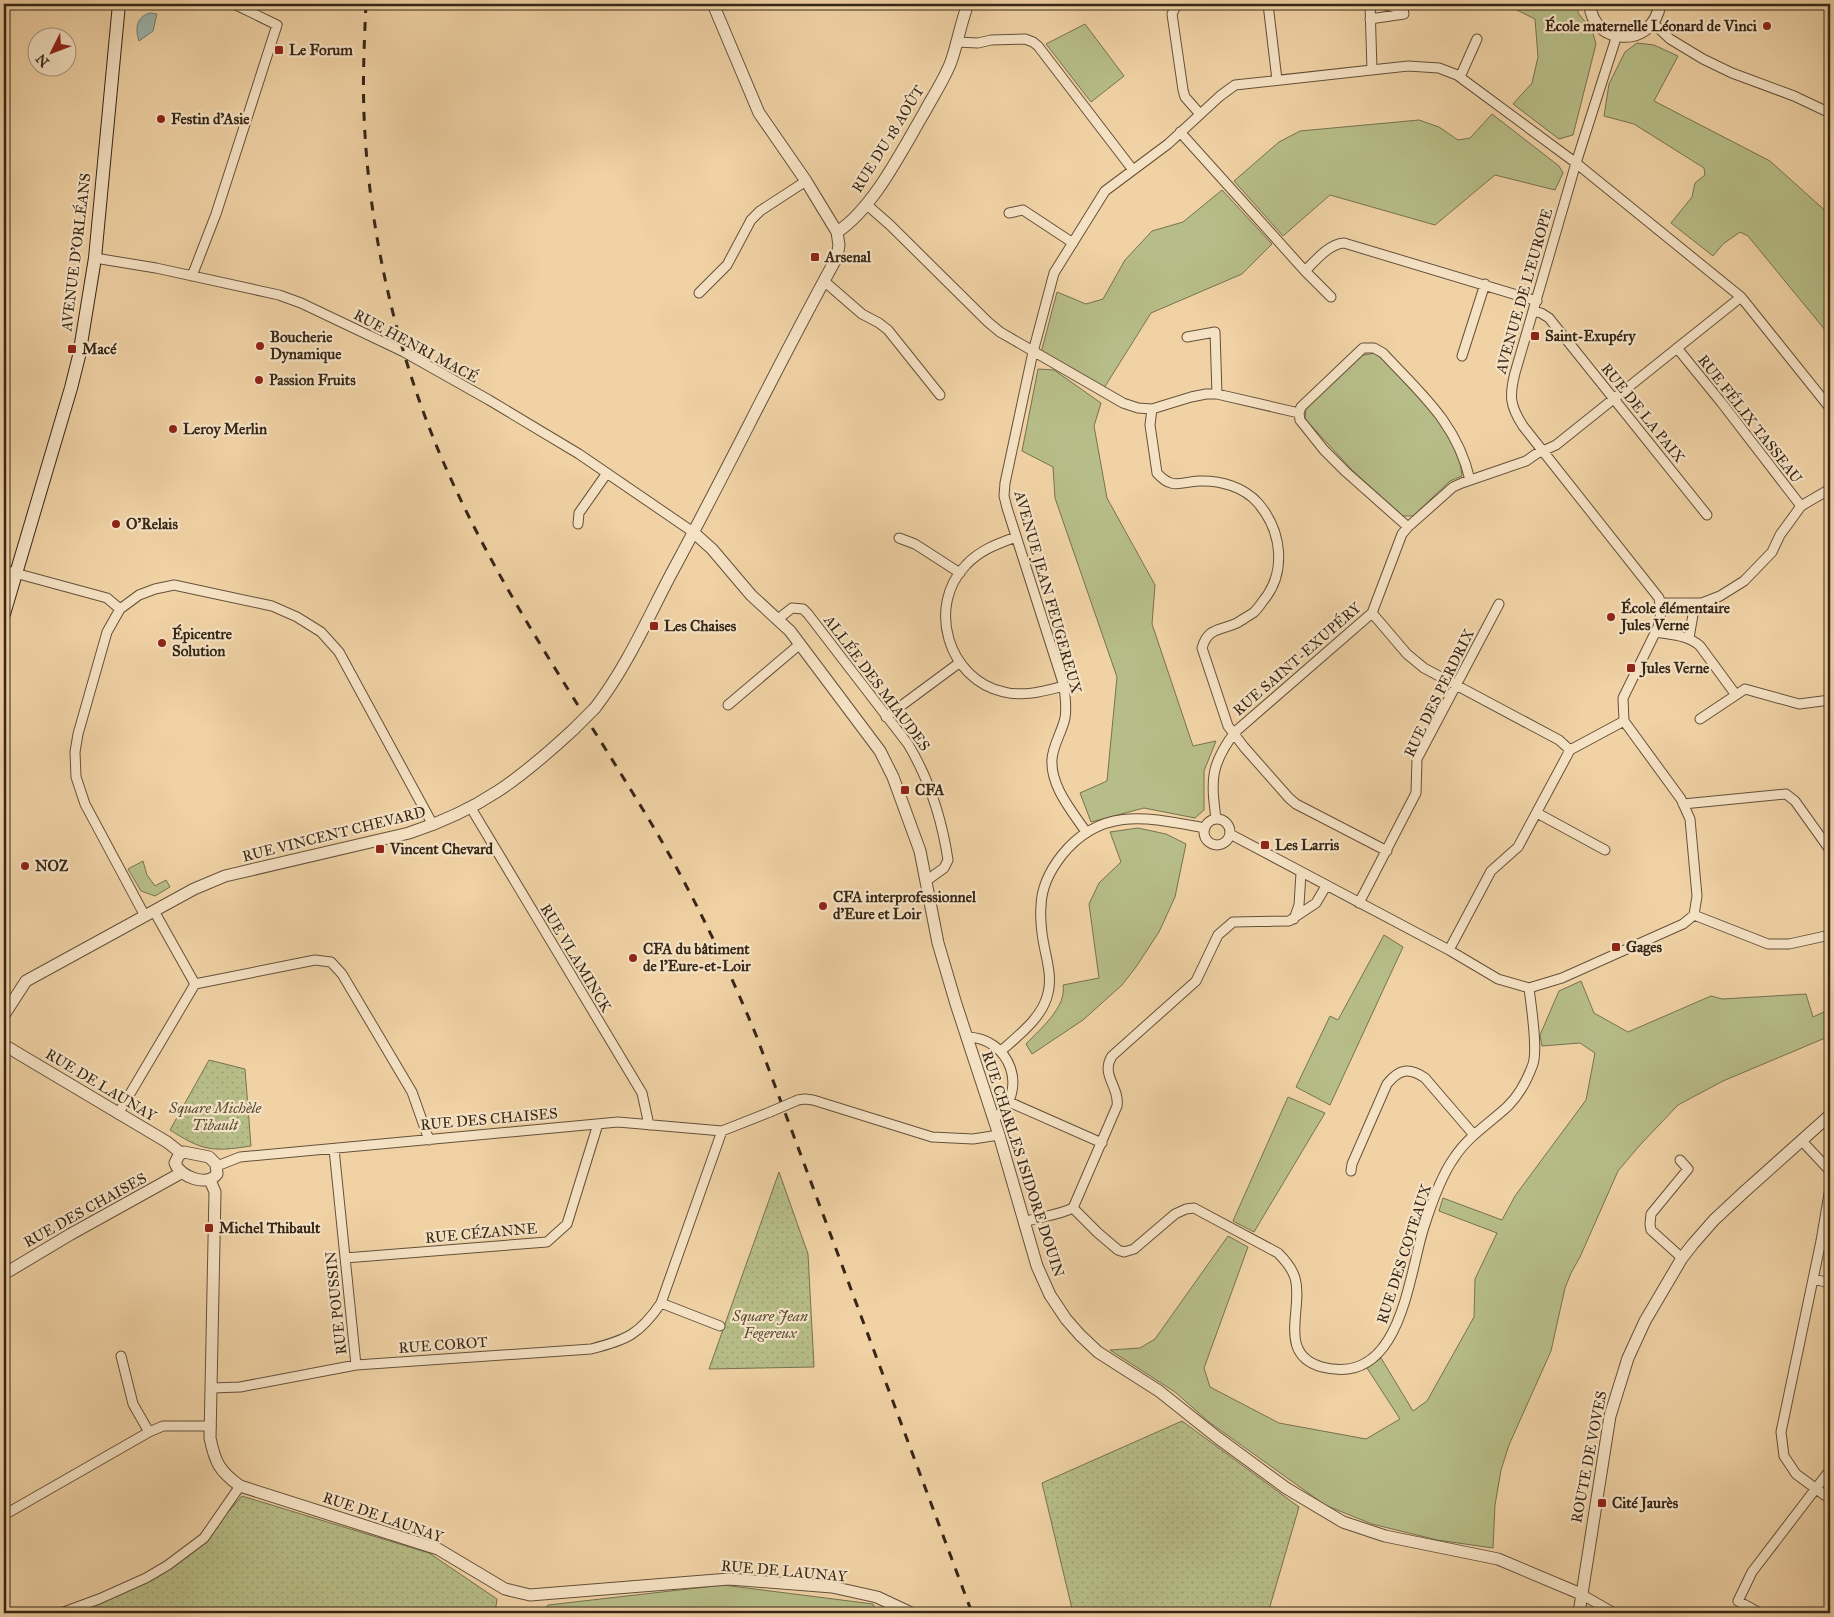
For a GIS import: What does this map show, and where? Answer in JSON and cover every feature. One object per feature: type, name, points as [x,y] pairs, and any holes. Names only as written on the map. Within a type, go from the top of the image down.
[{"type":"main road","name":"AVENUE D'ORLÉANS","points":[[4,614],[9,572],[71,388],[79,356],[94,258],[119,4]]},
{"type":"street","points":[[192,276],[216,214],[277,25],[234,4]]},
{"type":"street","points":[[694,532],[837,257],[839,245],[837,232],[806,181],[758,113],[713,4]]},
{"type":"street","name":"RUE DU 18 AOÛT","points":[[837,232],[844,228],[866,204],[897,158],[936,92],[952,59],[968,4]]},
{"type":"street","points":[[1177,4],[1172,14],[1182,90],[1184,97],[1200,114]]},
{"type":"street","points":[[1268,4],[1277,80]]},
{"type":"street","points":[[1370,4],[1372,70]]},
{"type":"street","points":[[1370,19],[1404,14],[1403,10],[1382,4]]},
{"type":"street","points":[[1590,4],[1593,16],[1598,24],[1617,35],[1633,36],[1644,31],[1653,23],[1660,4]]},
{"type":"street","points":[[1653,23],[1670,39],[1704,59],[1740,76],[1794,96],[1830,114]]},
{"type":"street","name":"AVENUE DE L'EUROPE","points":[[1617,35],[1576,163],[1513,380],[1511,397],[1516,416],[1624,556],[1656,592],[1660,603]]},
{"type":"street","points":[[956,42],[978,43],[991,40],[1025,39],[1033,42],[1133,170]]},
{"type":"street","points":[[1460,77],[1478,39]]},
{"type":"street","name":"AVENUE JEAN FEUGEREUX","points":[[1086,832],[1056,784],[1052,768],[1052,757],[1065,718],[1064,686],[1016,538],[1004,496],[1005,483],[1033,352],[1051,281],[1105,191],[1151,157],[1235,85],[1422,65],[1439,68],[1460,77],[1576,163],[1741,297],[1830,408]]},
{"type":"street","points":[[1180,132],[1305,271],[1331,297]]},
{"type":"street","points":[[699,293],[727,266],[751,220],[760,211],[806,181]]},
{"type":"street","points":[[866,204],[1000,332],[1123,404],[1152,409],[1191,397],[1217,394],[1299,414]]},
{"type":"street","points":[[1009,213],[1023,210],[1073,243]]},
{"type":"street","points":[[1305,271],[1330,248],[1344,243],[1485,284],[1536,301]]},
{"type":"street","name":"RUE HENRI MACÉ","points":[[94,258],[156,268],[279,295],[301,304],[404,352],[497,405],[578,454],[694,532]]},
{"type":"street","points":[[824,281],[862,314],[888,330],[940,395]]},
{"type":"street","points":[[1462,356],[1485,284]]},
{"type":"street","name":"RUE SAINT-EXUPÉRY","points":[[1216,819],[1212,789],[1213,771],[1222,749],[1234,732],[1372,613],[1402,534],[1408,527],[1454,487],[1526,462],[1556,445],[1741,297]]},
{"type":"street","name":"RUE DE LA PAIX","points":[[1534,311],[1549,318],[1707,515]]},
{"type":"street","points":[[1187,337],[1215,332],[1217,394]]},
{"type":"street","points":[[1408,527],[1346,472],[1324,450],[1300,420],[1300,407],[1363,348],[1374,348],[1383,353],[1444,419],[1466,462],[1470,480]]},
{"type":"street","name":"RUE FÉLIX TASSEAU","points":[[1677,348],[1721,402],[1800,506]]},
{"type":"street","points":[[1152,409],[1150,425],[1157,474],[1168,483],[1176,485],[1199,481],[1222,482],[1240,489],[1257,502],[1269,518],[1278,538],[1280,555],[1277,574],[1270,593],[1255,611],[1236,624],[1213,631],[1205,638],[1202,648],[1228,726],[1288,798],[1296,804],[1387,851]]},
{"type":"street","points":[[574,522],[607,473]]},
{"type":"street","points":[[1230,834],[1498,978],[1529,988],[1562,978],[1683,924],[1694,915],[1697,896],[1690,819],[1684,804],[1624,721],[1623,698],[1656,632],[1661,612],[1660,603],[1702,603],[1720,596],[1744,581],[1772,552],[1780,535],[1800,506],[1830,489]]},
{"type":"street","name":"RUE CHARLES ISIDORE DOUIN","points":[[694,532],[712,549],[751,596],[778,619],[800,644],[880,751],[889,767],[920,851],[938,943],[966,1037],[999,1135],[1037,1266],[1050,1295],[1066,1319],[1098,1352],[1159,1391],[1218,1438],[1286,1488],[1343,1522],[1385,1536],[1498,1558],[1581,1594]]},
{"type":"street","name":"RUE VINCENT CHEVARD","points":[[4,1016],[26,981],[194,889],[225,876],[410,833],[471,808],[512,783],[538,763],[574,729],[604,696],[694,532]]},
{"type":"street","points":[[899,538],[915,544],[960,573]]},
{"type":"street","points":[[1016,538],[988,548],[976,555],[960,573],[950,590],[945,620],[947,636],[952,651],[959,663],[968,673],[994,690],[1022,694],[1064,686]]},
{"type":"street","points":[[9,572],[106,598],[120,609]]},
{"type":"street","points":[[195,984],[85,804],[76,777],[75,752],[78,734],[108,632],[120,609],[139,595],[174,586],[272,606],[297,617],[321,632],[339,652],[433,825]]},
{"type":"street","points":[[1689,638],[1695,603]]},
{"type":"street","name":"RUE DES PERDRIX","points":[[1359,903],[1416,794],[1418,759],[1499,604]]},
{"type":"street","name":"ALLÉE DES MIAUDES","points":[[778,619],[792,608],[803,609],[908,744],[932,794],[948,860],[944,868],[926,881]]},
{"type":"street","points":[[1372,613],[1412,660],[1456,686],[1558,740],[1570,750]]},
{"type":"street","points":[[1656,632],[1689,638],[1700,646],[1736,695]]},
{"type":"street","points":[[728,706],[800,644]]},
{"type":"street","points":[[886,716],[959,663]]},
{"type":"street","points":[[1700,719],[1745,689],[1799,704],[1830,700]]},
{"type":"street","points":[[1449,950],[1491,871],[1518,847],[1570,750],[1624,721]]},
{"type":"street","points":[[1684,804],[1786,794],[1795,801],[1830,850]]},
{"type":"street","name":"RUE VLAMINCK","points":[[471,808],[642,1094],[649,1125]]},
{"type":"street","points":[[1536,813],[1605,850]]},
{"type":"street","points":[[1001,1051],[1029,1025],[1042,1009],[1048,992],[1048,972],[1041,932],[1041,904],[1046,881],[1056,862],[1070,845],[1086,832],[1106,822],[1128,818],[1158,820],[1205,828]]},
{"type":"street","points":[[1216,819],[1227,823],[1230,834],[1226,842],[1214,845],[1207,840],[1205,828],[1209,822],[1216,819]]},
{"type":"street","points":[[1294,918],[1299,905],[1301,873]]},
{"type":"street","points":[[1024,1222],[1066,1212],[1073,1208],[1117,1106],[1118,1098],[1108,1074],[1108,1063],[1112,1056],[1196,981],[1218,935],[1233,922],[1289,921],[1316,903],[1326,886]]},
{"type":"street","points":[[1694,915],[1768,944],[1789,944],[1830,935]]},
{"type":"street","points":[[118,1114],[195,984],[315,960],[331,962],[342,974],[412,1092],[429,1140]]},
{"type":"street","name":"RUE DES COTEAUX","points":[[1073,1208],[1111,1245],[1124,1252],[1134,1249],[1175,1214],[1186,1208],[1194,1208],[1278,1253],[1287,1262],[1295,1278],[1293,1330],[1297,1346],[1306,1358],[1320,1366],[1336,1369],[1352,1369],[1368,1362],[1382,1350],[1392,1335],[1402,1312],[1424,1226],[1445,1173],[1454,1158],[1474,1135],[1510,1104],[1523,1086],[1534,1062],[1534,1031],[1529,988]]},
{"type":"street","points":[[966,1037],[977,1037],[1001,1051],[1009,1063],[1013,1078],[1013,1091],[1002,1113],[994,1119]]},
{"type":"street","name":"RUE DE LAUNAY","points":[[4,1045],[174,1147],[181,1154]]},
{"type":"street","points":[[1351,1171],[1352,1164],[1387,1084],[1394,1075],[1404,1070],[1416,1071],[1425,1078],[1474,1135]]},
{"type":"street","name":"RUE DES CHAISES","points":[[216,1166],[240,1157],[618,1122],[722,1131],[805,1098],[932,1137],[973,1139],[999,1135]]},
{"type":"street","points":[[1009,1102],[1102,1143]]},
{"type":"street","name":"ROUTE DE VOVES","points":[[1579,1613],[1606,1433],[1613,1403],[1628,1358],[1641,1328],[1682,1258],[1714,1220],[1830,1115]]},
{"type":"street","name":"RUE CÉZANNE","points":[[345,1258],[547,1242],[567,1224],[598,1124]]},
{"type":"street","name":"RUE COROT","points":[[212,1388],[240,1387],[356,1365],[592,1349],[619,1342],[638,1331],[661,1303],[722,1131]]},
{"type":"street","points":[[1802,1141],[1830,1171]]},
{"type":"street","name":"RUE POUSSIN","points":[[334,1149],[356,1365]]},
{"type":"street","points":[[190,1152],[198,1156],[206,1156],[216,1166],[218,1174],[210,1180],[198,1180],[181,1173],[175,1163],[181,1154],[190,1152]]},
{"type":"street","points":[[1680,1160],[1688,1169],[1651,1214],[1650,1224],[1651,1230],[1682,1258]]},
{"type":"street","name":"RUE DES CHAISES","points":[[4,1274],[70,1234],[181,1173]]},
{"type":"street","name":"RUE DE LAUNAY","points":[[210,1180],[215,1192],[210,1438],[215,1459],[227,1477],[240,1486],[438,1549],[505,1589],[530,1595],[729,1579],[832,1587],[877,1597],[911,1613]]},
{"type":"street","points":[[1830,1188],[1821,1241],[1781,1432],[1784,1456],[1796,1474],[1830,1499]]},
{"type":"street","points":[[1813,1280],[1830,1283]]},
{"type":"street","points":[[661,1303],[720,1326]]},
{"type":"street","points":[[122,1356],[133,1404],[149,1432]]},
{"type":"street","points":[[4,1515],[149,1432],[163,1426],[210,1426]]},
{"type":"street","points":[[1760,1613],[1738,1601],[1752,1572],[1830,1470]]},
{"type":"street","points":[[61,1613],[138,1582],[168,1565],[204,1538],[240,1486]]},
{"type":"street","points":[[1581,1594],[1614,1613]]},
{"type":"green space","points":[[1505,4],[1578,4],[1578,13],[1592,30],[1596,44],[1573,135],[1559,139],[1513,104],[1532,83],[1538,57],[1535,19]]},
{"type":"green space","points":[[1085,24],[1124,76],[1091,102],[1046,44]]},
{"type":"green space","points":[[1637,43],[1654,45],[1678,56],[1654,101],[1770,161],[1830,215],[1830,336],[1748,236],[1740,232],[1723,244],[1713,256],[1671,223],[1692,197],[1695,183],[1705,175],[1704,168],[1634,124],[1604,116],[1609,84],[1625,52]]},
{"type":"green space","points":[[1492,114],[1559,166],[1563,173],[1555,190],[1495,175],[1435,225],[1330,195],[1283,236],[1234,181],[1279,142],[1300,131],[1419,120],[1439,127],[1458,140],[1470,138]]},
{"type":"green space","points":[[1222,190],[1272,244],[1242,274],[1151,313],[1104,388],[1041,353],[1057,292],[1086,304],[1103,299],[1125,260],[1152,231],[1183,222]]},
{"type":"green space","points":[[1374,353],[1384,360],[1438,419],[1459,454],[1462,476],[1450,481],[1413,516],[1403,516],[1353,471],[1305,419],[1306,408],[1360,356]]},
{"type":"green space","points":[[1038,369],[1054,370],[1101,403],[1094,426],[1107,498],[1155,585],[1152,624],[1193,746],[1216,741],[1204,771],[1204,810],[1195,818],[1144,808],[1091,822],[1080,793],[1107,781],[1117,677],[1055,498],[1053,467],[1022,451]]},
{"type":"green space","points":[[1138,828],[1166,834],[1186,844],[1175,897],[1159,932],[1122,985],[1083,1020],[1032,1054],[1026,1044],[1045,1025],[1057,1009],[1063,993],[1063,985],[1099,978],[1089,904],[1099,883],[1121,862],[1110,832]]},
{"type":"green space","points":[[143,861],[147,875],[155,886],[166,880],[170,887],[155,896],[141,891],[128,869]]},
{"type":"green space","points":[[1384,935],[1403,947],[1330,1105],[1296,1087],[1330,1016],[1338,1020]]},
{"type":"green space","points":[[1581,981],[1594,1013],[1628,1032],[1711,996],[1722,999],[1806,994],[1813,1017],[1830,1009],[1830,1036],[1723,1081],[1678,1105],[1618,1171],[1565,1288],[1551,1351],[1509,1445],[1501,1470],[1495,1505],[1493,1548],[1437,1540],[1372,1524],[1325,1505],[1209,1422],[1175,1392],[1110,1350],[1140,1348],[1155,1339],[1228,1236],[1248,1247],[1204,1368],[1210,1387],[1279,1423],[1366,1439],[1400,1419],[1367,1368],[1381,1358],[1413,1411],[1427,1401],[1474,1317],[1475,1279],[1497,1233],[1439,1211],[1443,1198],[1502,1220],[1515,1196],[1586,1100],[1595,1053],[1580,1043],[1542,1046],[1540,1035],[1559,991]]},
{"type":"green space","name":"Square Michèle Tibault","points":[[209,1060],[245,1069],[251,1146],[227,1149],[208,1148],[191,1142],[170,1130]]},
{"type":"green space","points":[[1288,1097],[1325,1113],[1254,1232],[1233,1221]]},
{"type":"green space","name":"Square Jean Fegereux","points":[[779,1172],[808,1254],[814,1367],[709,1369]]},
{"type":"green space","points":[[1182,1421],[1299,1507],[1268,1613],[1073,1613],[1042,1483]]},
{"type":"green space","points":[[242,1496],[429,1553],[497,1599],[495,1613],[68,1613],[129,1590],[194,1551]]},
{"type":"green space","points":[[723,1585],[873,1604],[877,1613],[542,1613],[548,1605]]},
{"type":"water","points":[[150,13],[157,14],[153,31],[139,41],[137,28],[139,20]]},
{"type":"railway","points":[[366,4],[364,118],[375,225],[383,272],[394,318],[407,363],[438,451],[500,576],[548,658],[663,844],[732,979],[756,1035],[972,1613]]},
{"type":"place","name":"École maternelle Léonard de Vinci","points":[[1767,26]]},
{"type":"place","name":"Le Forum","points":[[279,50]]},
{"type":"place","name":"Festin d'Asie","points":[[161,119]]},
{"type":"place","name":"Arsenal","points":[[815,257]]},
{"type":"place","name":"Saint-Exupéry","points":[[1535,336]]},
{"type":"place","name":"Boucherie Dynamique","points":[[260,346]]},
{"type":"place","name":"Macé","points":[[72,349]]},
{"type":"place","name":"Passion Fruits","points":[[259,380]]},
{"type":"place","name":"Leroy Merlin","points":[[173,429]]},
{"type":"place","name":"O'Relais","points":[[116,524]]},
{"type":"place","name":"École élémentaire Jules Verne","points":[[1611,617]]},
{"type":"place","name":"Les Chaises","points":[[654,626]]},
{"type":"place","name":"Épicentre Solution","points":[[162,643]]},
{"type":"place","name":"Jules Verne","points":[[1631,668]]},
{"type":"place","name":"CFA","points":[[905,790]]},
{"type":"place","name":"Les Larris","points":[[1265,845]]},
{"type":"place","name":"Vincent Chevard","points":[[380,849]]},
{"type":"place","name":"NOZ","points":[[25,866]]},
{"type":"place","name":"CFA interprofessionnel d'Eure et Loir","points":[[823,906]]},
{"type":"place","name":"Gages","points":[[1616,947]]},
{"type":"place","name":"CFA du bâtiment de l'Eure-et-Loir","points":[[633,958]]},
{"type":"place","name":"Michel Thibault","points":[[209,1228]]},
{"type":"place","name":"Cité Jaurès","points":[[1602,1503]]}]
